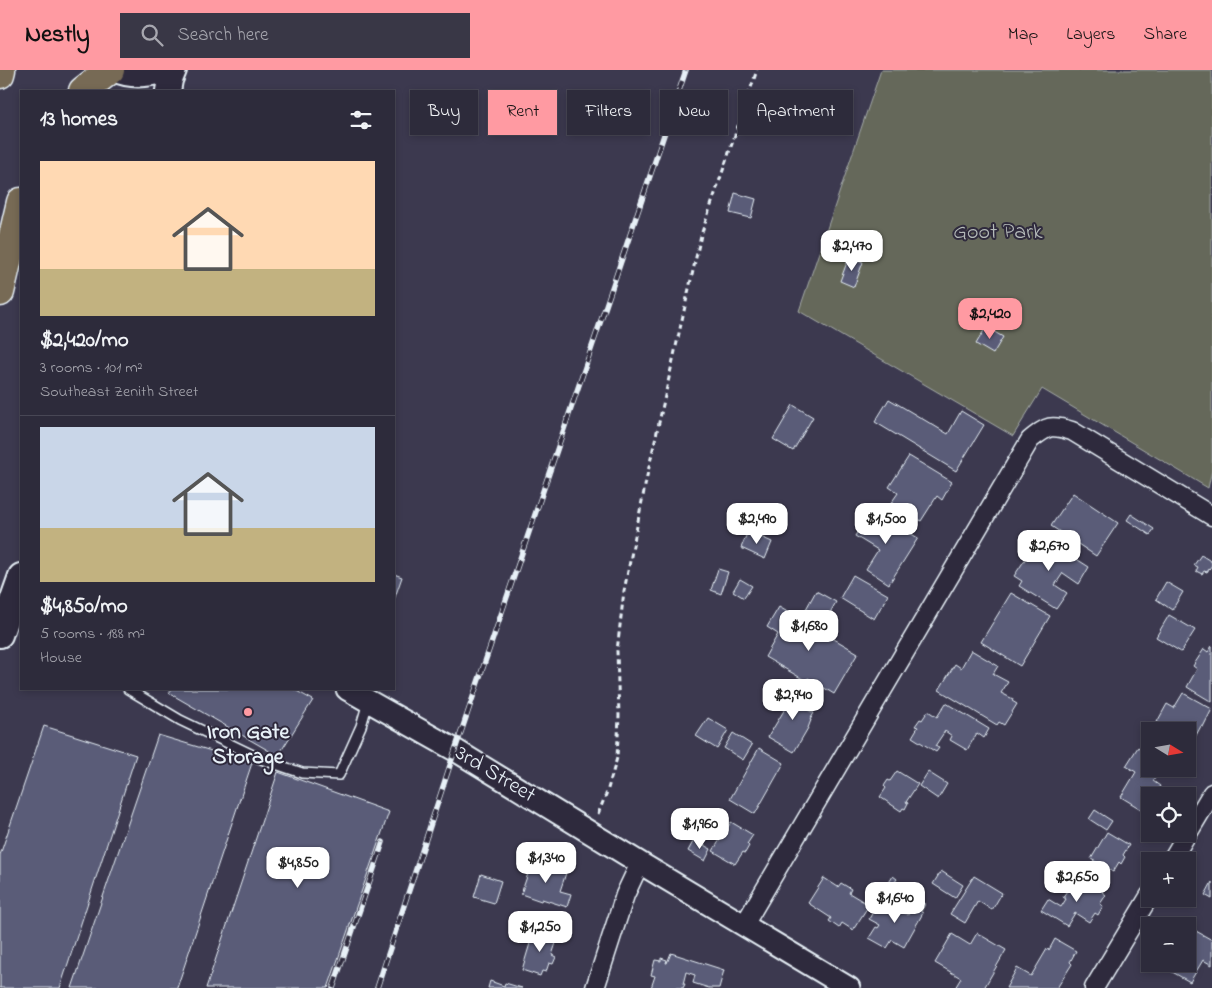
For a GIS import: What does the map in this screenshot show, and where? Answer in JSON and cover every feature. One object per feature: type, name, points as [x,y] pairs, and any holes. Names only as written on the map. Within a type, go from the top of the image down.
[{"type":"highway","points":[[0,74],[1,70]]},
{"type":"highway","points":[[85,90],[120,76]]},
{"type":"highway","points":[[0,292],[20,206]]},
{"type":"main road","points":[[120,76],[151,74],[164,70]]},
{"type":"main road","points":[[168,90],[174,70]]},
{"type":"main road","points":[[0,635],[20,579]]},
{"type":"street","points":[[744,925],[1030,440],[1046,428],[1060,427],[1072,431],[1212,516]]},
{"type":"street","name":"3rd Street","points":[[350,690],[454,750],[849,988]]},
{"type":"street","points":[[1196,819],[1212,793]]},
{"type":"street","points":[[595,988],[625,896],[640,863]]},
{"type":"street","points":[[1094,988],[1143,907]]},
{"type":"lane","points":[[130,690],[180,720],[261,759],[302,773],[339,775],[361,726],[368,700]]},
{"type":"path","points":[[589,832],[607,792],[617,758],[619,716],[617,651],[624,591],[647,476],[701,235],[757,70]]},
{"type":"green space","name":"Goot Park","points":[[881,70],[1212,70],[1212,470],[1208,488],[1042,389],[1013,436],[799,311]]},
{"type":"building","points":[[735,193],[756,199],[751,218],[730,213]]},
{"type":"building","points":[[849,257],[863,262],[854,287],[840,281]]},
{"type":"building","points":[[986,327],[1003,337],[993,354],[976,344]]},
{"type":"building","points":[[889,399],[948,434],[961,411],[984,425],[956,471],[875,422]]},
{"type":"building","points":[[793,405],[813,417],[793,451],[773,439]]},
{"type":"building","points":[[909,456],[952,482],[942,500],[937,496],[921,521],[891,503],[898,493],[889,487]]},
{"type":"building","points":[[1073,493],[1118,523],[1096,556],[1051,526]]},
{"type":"building","points":[[871,509],[918,538],[889,584],[866,569],[878,550],[855,536]]},
{"type":"building","points":[[1131,514],[1154,529],[1150,535],[1127,520]]},
{"type":"building","points":[[748,531],[772,542],[765,559],[741,548]]},
{"type":"building","points":[[1042,537],[1089,567],[1079,584],[1063,573],[1055,585],[1067,593],[1056,609],[1019,586],[1022,581],[1014,576]]},
{"type":"building","points":[[1201,555],[1212,562],[1207,572],[1204,571],[1202,574],[1196,571],[1198,567],[1194,565]]},
{"type":"building","points":[[718,569],[728,572],[721,594],[711,590]]},
{"type":"building","points":[[395,574],[402,577],[395,597]]},
{"type":"building","points":[[853,575],[888,595],[874,619],[840,598]]},
{"type":"building","points":[[740,579],[752,586],[744,598],[733,591]]},
{"type":"building","points":[[1166,582],[1183,592],[1172,610],[1156,599]]},
{"type":"building","points":[[816,591],[836,602],[826,620],[806,609]]},
{"type":"building","points":[[1011,593],[1050,616],[1020,666],[981,642]]},
{"type":"building","points":[[779,607],[858,653],[834,694],[808,678],[806,681],[765,657],[778,634],[767,627]]},
{"type":"building","points":[[1169,615],[1195,630],[1181,652],[1156,637]]},
{"type":"building","points":[[1212,646],[1212,702],[1187,687],[1197,669],[1193,666],[1204,649],[1208,652]]},
{"type":"building","points":[[971,650],[998,666],[993,674],[1008,682],[1001,693],[1013,699],[1012,701],[1017,704],[1004,725],[999,722],[997,725],[939,690],[955,664],[961,668]]},
{"type":"building","points":[[790,685],[806,694],[802,701],[810,706],[808,710],[814,713],[808,728],[794,752],[768,737],[791,699],[784,695]]},
{"type":"building","points":[[171,690],[295,690],[313,700],[278,756],[169,693]]},
{"type":"building","points":[[1183,693],[1212,709],[1203,727],[1201,726],[1196,735],[1196,722],[1157,722],[1167,704],[1174,708]]},
{"type":"building","points":[[946,703],[989,729],[984,738],[977,733],[967,750],[950,740],[952,736],[945,731],[935,746],[939,748],[936,752],[912,737],[918,727],[915,726],[928,711],[937,717]]},
{"type":"building","points":[[708,718],[728,730],[717,749],[696,736]]},
{"type":"building","points":[[44,726],[136,755],[60,988],[0,988],[0,855]]},
{"type":"building","points":[[733,733],[752,745],[743,760],[724,748]]},
{"type":"building","points":[[158,735],[252,763],[177,988],[72,988]]},
{"type":"building","points":[[1138,747],[1141,749],[1141,778],[1155,778],[1153,781],[1160,786],[1141,787],[1141,809],[1121,797],[1136,772],[1126,766]]},
{"type":"building","points":[[759,748],[784,763],[755,814],[730,799]]},
{"type":"building","points":[[897,771],[918,784],[906,802],[908,803],[905,809],[903,808],[901,811],[880,797],[886,788],[884,786]]},
{"type":"building","points":[[278,772],[389,812],[328,988],[206,988]]},
{"type":"building","points":[[928,772],[947,784],[938,799],[919,786]]},
{"type":"building","points":[[1095,810],[1112,821],[1106,830],[1089,819]]},
{"type":"building","points":[[731,822],[753,835],[747,844],[749,846],[745,853],[743,852],[735,864],[713,851]]},
{"type":"building","points":[[1107,832],[1129,845],[1123,855],[1125,857],[1121,864],[1119,862],[1113,872],[1091,859]]},
{"type":"building","points":[[694,840],[711,849],[705,861],[688,851]]},
{"type":"building","points":[[533,859],[567,870],[560,891],[571,894],[567,907],[521,894]]},
{"type":"building","points":[[941,871],[963,885],[955,898],[933,884]]},
{"type":"building","points":[[481,874],[501,881],[494,903],[474,897]]},
{"type":"building","points":[[893,876],[897,879],[893,885],[899,889],[893,900],[886,896],[888,891],[885,889]]},
{"type":"building","points":[[974,876],[1002,893],[992,910],[978,901],[965,923],[950,914]]},
{"type":"building","points":[[1076,876],[1090,885],[1091,883],[1106,895],[1100,904],[1103,906],[1098,915],[1095,913],[1089,922],[1075,913],[1067,926],[1041,910],[1048,899],[1061,907],[1066,899],[1063,897]]},
{"type":"building","points":[[824,878],[838,887],[841,883],[851,889],[849,893],[869,905],[853,930],[842,923],[839,928],[829,921],[831,918],[808,903]]},
{"type":"building","points":[[1212,882],[1212,899],[1205,895]]},
{"type":"building","points":[[879,901],[908,915],[913,906],[915,907],[919,901],[925,904],[921,912],[923,913],[904,947],[892,940],[887,948],[869,938],[876,927],[878,928],[880,925],[869,919]]},
{"type":"building","points":[[534,930],[558,937],[552,955],[556,957],[553,964],[549,963],[546,972],[542,971],[540,976],[522,970]]},
{"type":"building","points":[[1196,931],[1212,940],[1212,965],[1203,960],[1196,972]]},
{"type":"building","points":[[977,933],[1006,950],[984,988],[955,988],[961,978],[935,963],[952,934],[970,945]]},
{"type":"building","points":[[1055,939],[1076,951],[1070,962],[1072,964],[1057,988],[1006,988],[1017,968],[1031,976]]},
{"type":"building","points":[[671,953],[724,970],[719,988],[709,988],[693,983],[695,975],[686,972],[683,988],[651,988],[655,976],[651,975],[655,960],[661,961],[661,958],[667,960],[667,963]]},
{"type":"building","points":[[1172,972],[1196,972],[1190,982]]},
{"type":"building","points":[[490,981],[504,986],[505,983],[522,988],[488,988]]},
{"type":"railway","points":[[377,988],[455,750],[686,70]]},
{"type":"railway","points":[[333,988],[383,842]]},
{"type":"place","name":"Iron Gate Storage","points":[[248,712]]}]
